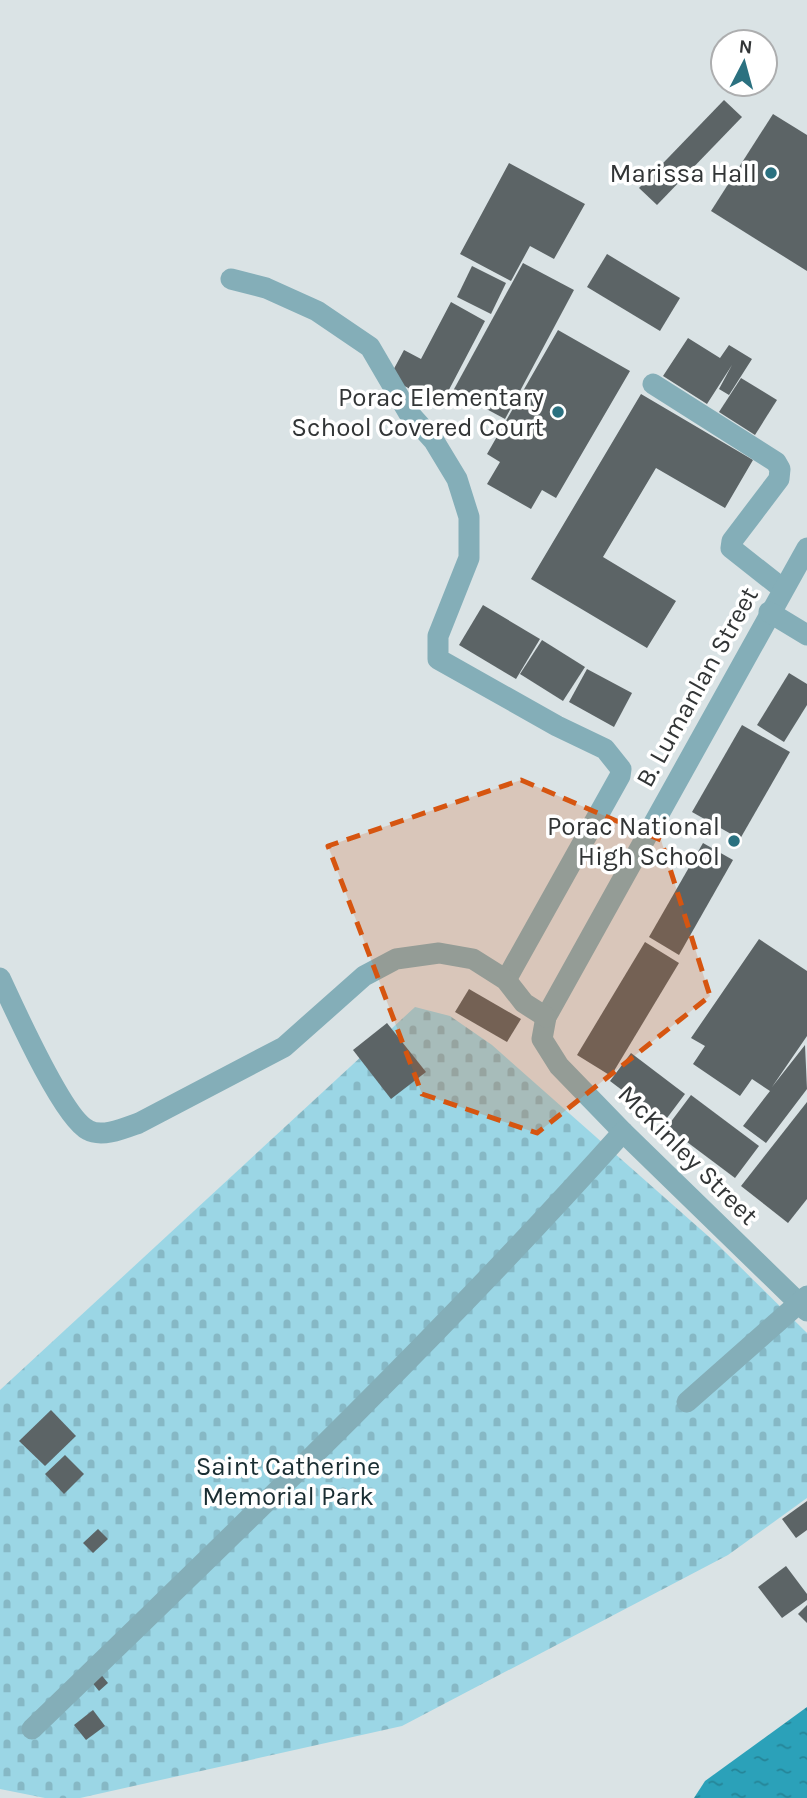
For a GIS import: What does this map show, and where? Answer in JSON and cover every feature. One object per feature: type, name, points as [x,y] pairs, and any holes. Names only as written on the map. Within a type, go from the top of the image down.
[{"type":"street","points":[[232,279],[266,288],[317,312],[370,347],[408,412],[434,441],[457,479],[469,517],[469,558],[438,636],[438,659],[557,726],[605,749],[621,769],[620,776],[506,981]]},
{"type":"street","points":[[653,384],[776,462],[780,469],[779,479],[732,541],[731,548],[783,589]]},
{"type":"street","name":"B. Lumanlan Street","points":[[542,1040],[546,1017],[807,548]]},
{"type":"street","points":[[769,612],[807,635]]},
{"type":"street","points":[[0,978],[76,1123],[91,1132],[118,1131],[139,1123],[284,1047],[364,976],[396,959],[439,953],[473,959],[506,981],[524,1003],[546,1017]]},
{"type":"street","name":"McKinley Street","points":[[542,1040],[559,1066],[623,1132],[805,1304]]},
{"type":"street","points":[[32,1729],[271,1500],[505,1263],[623,1132]]},
{"type":"street","points":[[687,1402],[805,1304]]},
{"type":"highlighted area","points":[[521,780],[661,840],[710,996],[537,1133],[422,1094],[328,846]]},
{"type":"green space","name":"Saint Catherine Memorial Park","points":[[415,1007],[450,1016],[492,1045],[716,1243],[807,1333],[807,1498],[728,1555],[402,1726],[80,1798],[45,1798],[0,1789],[0,1390]]},
{"type":"water","points":[[807,1707],[807,1798],[694,1798],[705,1781]]},
{"type":"building","points":[[724,100],[742,117],[657,205],[639,188]]},
{"type":"building","name":"Marissa Hall","points":[[773,114],[807,135],[807,271],[711,211]]},
{"type":"building","points":[[509,163],[585,204],[554,259],[530,246],[511,281],[460,254]]},
{"type":"building","points":[[607,254],[680,298],[660,331],[587,287]]},
{"type":"building","points":[[523,263],[574,290],[505,419],[453,391]]},
{"type":"building","points":[[472,266],[506,283],[491,314],[457,297]]},
{"type":"building","points":[[451,302],[485,321],[441,405],[389,378],[404,350],[421,359]]},
{"type":"building","name":"Porac Elementary School Covered Court","points":[[558,330],[630,371],[556,498],[542,490],[531,509],[487,484],[500,462],[487,454]]},
{"type":"building","points":[[688,338],[720,358],[729,345],[752,359],[729,395],[719,389],[732,365],[707,404],[663,376]]},
{"type":"building","points":[[741,378],[777,400],[755,435],[719,412]]},
{"type":"building","points":[[641,394],[753,460],[725,508],[656,468],[603,557],[676,601],[647,648],[531,579]]},
{"type":"building","points":[[483,605],[540,639],[516,679],[459,645]]},
{"type":"building","points":[[542,640],[585,667],[563,701],[520,674]]},
{"type":"building","points":[[587,669],[632,693],[614,727],[569,702]]},
{"type":"building","points":[[789,673],[807,684],[807,705],[784,742],[757,725]]},
{"type":"building","points":[[742,725],[790,752],[740,839],[692,812]]},
{"type":"building","points":[[703,843],[733,860],[679,955],[649,937]]},
{"type":"building","points":[[759,939],[807,971],[807,1036],[772,1087],[805,1045],[807,1089],[766,1143],[743,1126],[770,1091],[752,1079],[740,1096],[693,1064],[705,1046],[691,1038]]},
{"type":"building","points":[[645,942],[679,963],[611,1076],[577,1055]]},
{"type":"building","points":[[469,989],[521,1019],[507,1042],[455,1012]]},
{"type":"building","points":[[387,1023],[426,1072],[391,1099],[353,1050]]},
{"type":"building","points":[[631,1053],[685,1094],[664,1122],[610,1081]]},
{"type":"building","points":[[691,1095],[759,1146],[735,1178],[667,1127]]},
{"type":"building","points":[[807,1102],[807,1199],[788,1223],[741,1186]]},
{"type":"building","points":[[51,1410],[76,1436],[45,1466],[19,1441]]},
{"type":"building","points":[[65,1455],[84,1474],[64,1494],[45,1474]]},
{"type":"building","points":[[807,1501],[807,1530],[796,1538],[782,1519]]},
{"type":"building","points":[[98,1529],[108,1539],[93,1553],[83,1543]]},
{"type":"building","points":[[786,1566],[807,1594],[807,1600],[782,1618],[758,1587]]},
{"type":"building","points":[[807,1605],[807,1623],[798,1614]]},
{"type":"building","points":[[99,1672],[108,1683],[99,1691],[90,1680]]},
{"type":"building","points":[[93,1710],[105,1726],[86,1740],[74,1725]]},
{"type":"place","name":"Marissa Hall","points":[[771,173]]},
{"type":"place","name":"Porac Elementary School Covered Court","points":[[558,412]]},
{"type":"place","name":"Porac National High School","points":[[734,841]]}]
